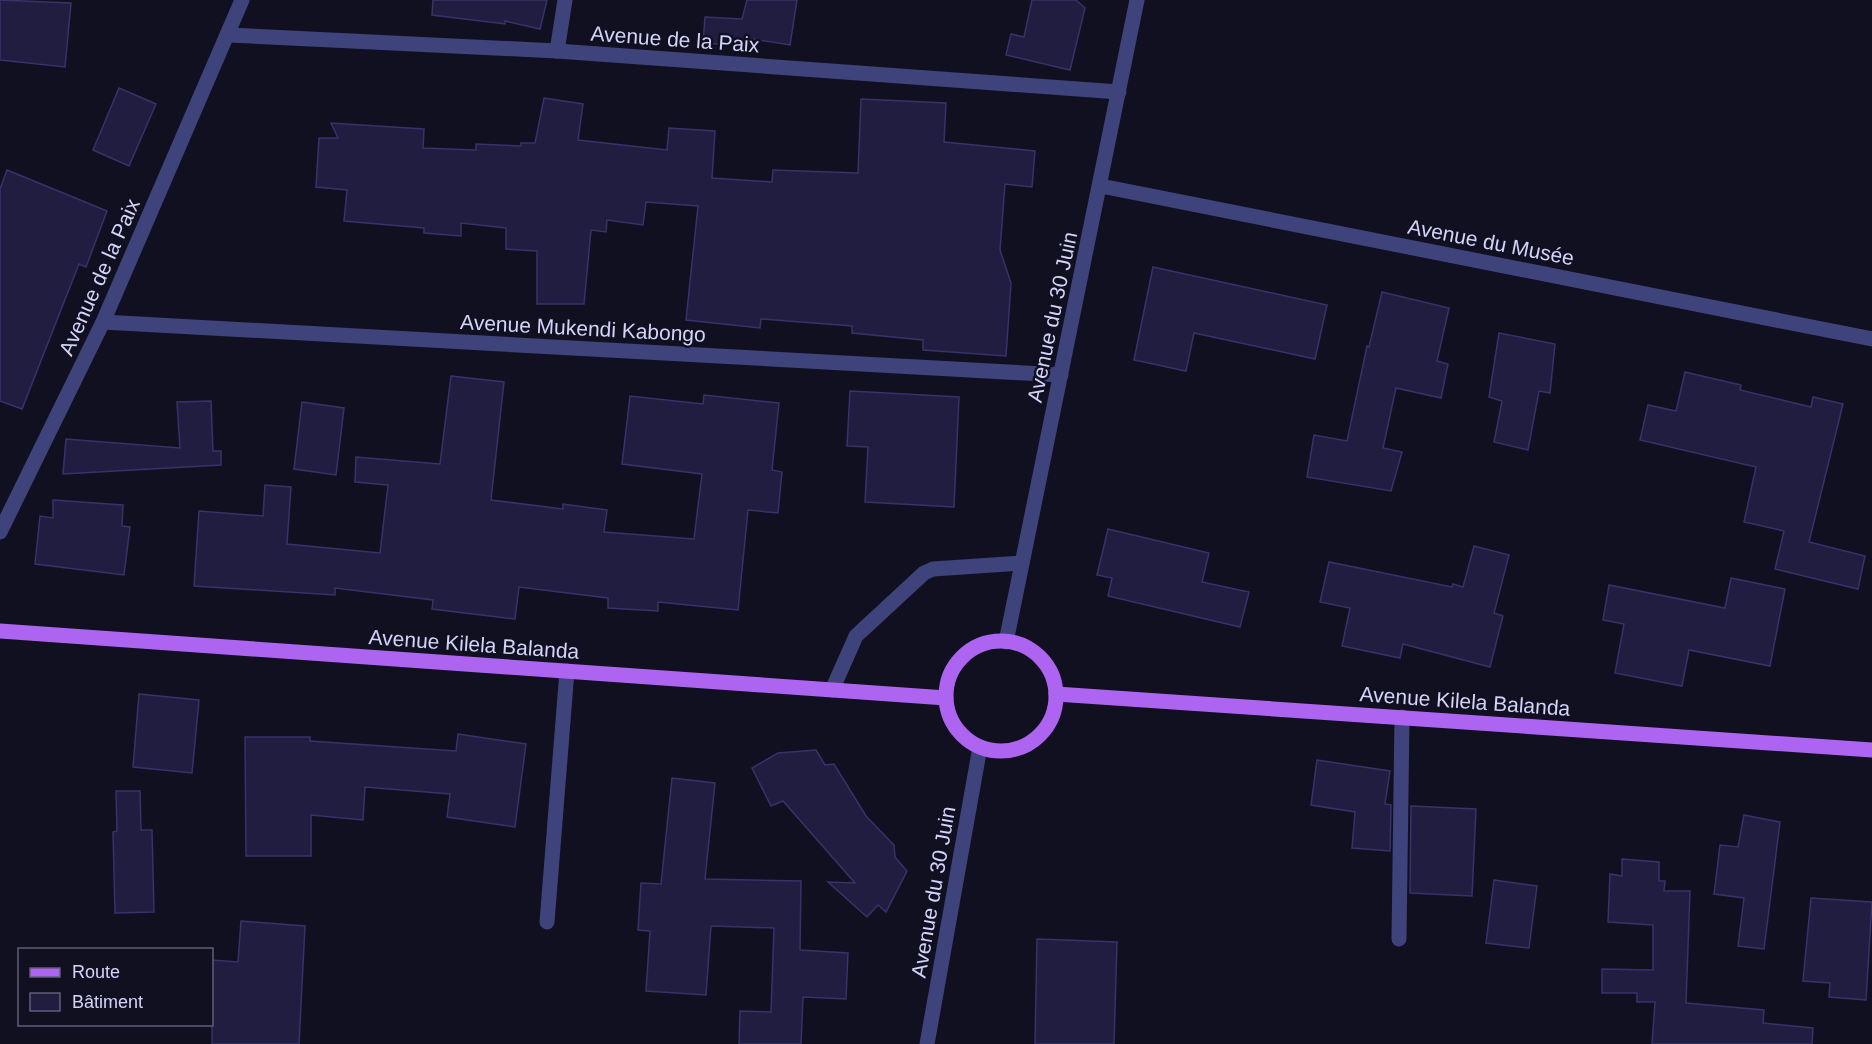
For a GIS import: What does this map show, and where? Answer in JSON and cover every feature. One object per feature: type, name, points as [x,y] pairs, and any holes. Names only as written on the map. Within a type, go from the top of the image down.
[{"type":"main road","name":"Avenue Kilela Balanda","points":[[0,631],[946,698]]},
{"type":"main road","points":[[1006,642],[1021,646],[1040,659],[1052,679],[1056,694],[1054,710],[1048,724],[1038,736],[1026,746],[1003,751],[980,747],[966,739],[948,714],[946,698],[953,669],[963,656],[983,645],[1006,642]]},
{"type":"main road","name":"Avenue Kilela Balanda","points":[[1056,694],[1872,750]]},
{"type":"street","name":"Avenue de la Paix","points":[[0,532],[103,322],[229,35],[242,0]]},
{"type":"street","points":[[557,51],[565,0]]},
{"type":"street","name":"Avenue du 30 Juin","points":[[1006,642],[1101,186],[1137,0]]},
{"type":"street","name":"Avenue de la Paix","points":[[229,35],[557,51],[1119,92]]},
{"type":"street","name":"Avenue du Musée","points":[[1101,186],[1872,339]]},
{"type":"street","name":"Avenue Mukendi Kabongo","points":[[103,322],[1061,375]]},
{"type":"street","points":[[832,690],[856,636],[924,573],[933,569],[1022,563]]},
{"type":"street","points":[[547,922],[567,671]]},
{"type":"street","points":[[1399,939],[1401,717]]},
{"type":"street","name":"Avenue du 30 Juin","points":[[927,1044],[980,747]]},
{"type":"building","points":[[0,0],[71,3],[65,67],[0,60]]},
{"type":"building","points":[[433,0],[547,0],[540,29],[505,21],[505,24],[432,15]]},
{"type":"building","points":[[747,0],[797,0],[790,45],[746,38],[746,46],[703,43],[705,17],[742,19]]},
{"type":"building","points":[[1032,0],[1076,0],[1085,8],[1070,70],[1006,55],[1011,34],[1024,37]]},
{"type":"building","points":[[119,88],[156,104],[129,166],[93,150]]},
{"type":"building","points":[[544,98],[583,104],[578,140],[667,150],[669,128],[715,131],[712,178],[772,182],[773,170],[858,173],[861,99],[946,103],[944,142],[1035,151],[1032,187],[1005,184],[1000,250],[1011,283],[1006,356],[923,350],[923,340],[852,333],[852,326],[761,319],[760,328],[686,320],[698,206],[646,202],[643,225],[607,220],[606,232],[591,230],[584,304],[537,304],[537,251],[506,249],[506,228],[461,223],[461,236],[424,233],[424,228],[344,221],[347,190],[316,187],[319,138],[338,138],[331,123],[424,129],[423,148],[476,150],[476,144],[521,146],[521,143],[535,143]]},
{"type":"building","points":[[7,170],[107,211],[86,267],[79,264],[22,409],[0,401],[0,189]]},
{"type":"building","points":[[1153,267],[1327,305],[1315,359],[1194,333],[1186,371],[1134,360]]},
{"type":"building","points":[[1382,292],[1449,308],[1437,361],[1448,364],[1441,398],[1396,388],[1383,448],[1402,452],[1391,491],[1307,477],[1314,435],[1347,441],[1367,346],[1369,347]]},
{"type":"building","points":[[1499,333],[1555,344],[1550,393],[1539,391],[1528,450],[1494,442],[1502,401],[1489,397]]},
{"type":"building","points":[[1685,372],[1741,385],[1740,390],[1811,407],[1813,397],[1843,404],[1809,542],[1865,556],[1858,589],[1775,569],[1784,531],[1744,522],[1756,467],[1640,440],[1648,405],[1676,411]]},
{"type":"building","points":[[451,376],[504,382],[491,500],[563,509],[563,504],[607,510],[604,532],[694,539],[702,474],[622,464],[630,396],[703,404],[704,395],[779,403],[772,470],[782,472],[778,513],[748,510],[738,610],[658,602],[658,611],[608,608],[608,598],[519,587],[515,619],[432,609],[433,600],[335,588],[335,595],[194,586],[199,511],[263,516],[265,485],[291,487],[287,544],[380,553],[388,485],[355,482],[356,457],[440,464]]},
{"type":"building","points":[[850,391],[959,397],[954,507],[865,502],[868,447],[847,446]]},
{"type":"building","points":[[211,401],[213,451],[221,451],[221,465],[63,474],[66,439],[180,448],[177,402]]},
{"type":"building","points":[[302,402],[344,408],[336,475],[294,469]]},
{"type":"building","points":[[53,500],[123,505],[122,526],[130,527],[124,575],[35,564],[40,516],[53,518]]},
{"type":"building","points":[[1108,529],[1209,553],[1202,582],[1249,592],[1240,627],[1108,596],[1112,578],[1097,575]]},
{"type":"building","points":[[1474,546],[1509,555],[1494,613],[1503,616],[1490,667],[1403,644],[1400,658],[1342,646],[1350,608],[1320,602],[1329,562],[1452,587],[1453,584],[1463,587]]},
{"type":"building","points":[[1731,578],[1785,589],[1770,666],[1689,650],[1682,686],[1615,673],[1624,624],[1603,620],[1609,585],[1725,608]]},
{"type":"building","points":[[139,694],[199,700],[192,773],[133,767]]},
{"type":"building","points":[[458,734],[526,744],[515,827],[447,817],[450,794],[365,787],[363,820],[311,815],[311,856],[246,856],[245,737],[310,737],[310,741],[456,751]]},
{"type":"building","points":[[816,750],[825,765],[834,764],[866,816],[894,845],[895,857],[907,871],[886,912],[878,905],[867,917],[828,882],[855,883],[783,801],[771,806],[752,768],[778,753]]},
{"type":"building","points":[[1317,760],[1390,771],[1385,804],[1391,805],[1390,851],[1352,848],[1355,812],[1311,805]]},
{"type":"building","points":[[672,778],[715,783],[705,879],[801,881],[800,950],[848,953],[846,999],[803,997],[801,1044],[739,1044],[740,1011],[771,1012],[774,928],[711,926],[706,995],[646,991],[650,931],[638,930],[641,883],[661,884]]},
{"type":"building","points":[[116,791],[140,791],[141,830],[152,830],[154,912],[115,913],[113,832],[117,831]]},
{"type":"building","points":[[1411,806],[1476,809],[1472,896],[1410,893]]},
{"type":"building","points":[[1744,815],[1780,822],[1764,949],[1738,946],[1744,898],[1714,894],[1720,845],[1738,847]]},
{"type":"building","points":[[1622,859],[1659,862],[1659,881],[1665,881],[1664,891],[1690,891],[1686,1003],[1764,1010],[1763,1023],[1813,1028],[1812,1044],[1652,1044],[1655,1002],[1637,1002],[1637,993],[1602,993],[1602,969],[1653,970],[1653,925],[1608,922],[1610,874],[1622,876]]},
{"type":"building","points":[[1494,880],[1537,886],[1529,948],[1486,943]]},
{"type":"building","points":[[1811,898],[1872,902],[1866,1000],[1829,997],[1830,983],[1803,981]]},
{"type":"building","points":[[241,921],[305,926],[299,1044],[212,1044],[213,960],[238,962]]},
{"type":"building","points":[[1037,939],[1117,942],[1114,1044],[1035,1044]]}]
